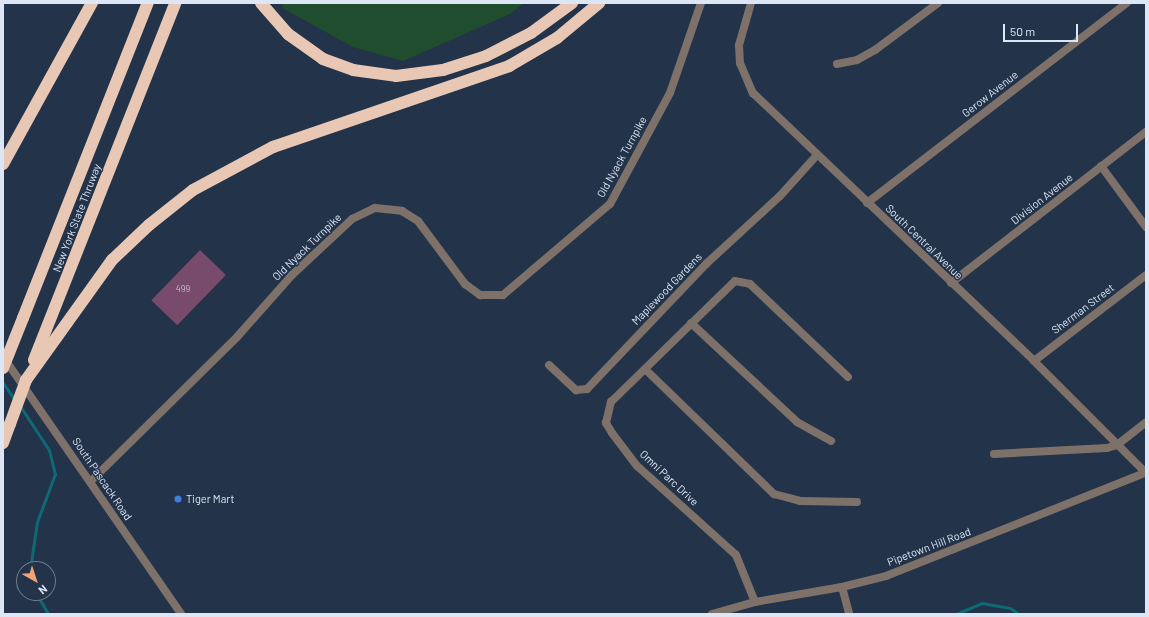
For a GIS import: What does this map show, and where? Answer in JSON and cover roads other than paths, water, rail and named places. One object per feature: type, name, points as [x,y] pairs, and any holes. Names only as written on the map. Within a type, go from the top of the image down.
[{"type":"highway","points":[[3,164],[92,3]]},
{"type":"highway","name":"New York State Thruway","points":[[3,368],[148,3]]},
{"type":"highway","name":"New York State Thruway","points":[[3,442],[26,380],[175,3]]},
{"type":"highway","points":[[261,3],[288,34],[323,58],[353,70],[396,76],[443,70],[486,56],[531,33],[572,3]]},
{"type":"highway","points":[[26,380],[58,334],[123,248],[163,212],[208,181],[273,147],[509,66],[557,38],[599,3]]},
{"type":"street","name":"Old Nyack Turnpike","points":[[91,481],[237,337],[260,308],[352,218],[375,208],[402,211],[418,221],[465,284],[480,295],[503,295],[610,204],[670,93],[701,3]]},
{"type":"street","name":"South Central Avenue","points":[[751,3],[739,45],[745,79],[763,104],[1034,361],[1146,473]]},
{"type":"street","points":[[837,64],[858,60],[875,50],[938,3]]},
{"type":"street","name":"Gerow Avenue","points":[[867,203],[1127,3]]},
{"type":"street","name":"Division Avenue","points":[[951,283],[1146,132]]},
{"type":"street","name":"Maplewood Gardens","points":[[549,365],[576,390],[587,389],[706,264],[775,201],[817,155]]},
{"type":"street","points":[[1101,166],[1146,227]]},
{"type":"street","name":"Sherman Street","points":[[1034,361],[1146,275]]},
{"type":"street","name":"Omni Parc Drive","points":[[755,602],[736,555],[637,466],[606,423],[611,402],[730,283],[750,284],[848,377]]},
{"type":"street","points":[[691,323],[797,422],[831,441]]},
{"type":"street","name":"South Pascack Road","points":[[3,357],[91,481],[181,614]]},
{"type":"street","points":[[645,369],[764,488],[800,501],[858,502]]},
{"type":"street","points":[[994,454],[1117,445],[1146,422]]},
{"type":"street","name":"Pipetown Hill Road","points":[[712,614],[755,602],[842,587],[917,566],[1146,473]]},
{"type":"street","points":[[842,587],[849,613]]},
{"type":"waterway","points":[[3,383],[15,400]]},
{"type":"waterway","points":[[20,406],[49,450],[55,474],[37,522],[31,561]]},
{"type":"waterway","points":[[41,601],[48,614]]},
{"type":"waterway","points":[[956,614],[982,603],[1010,608],[1019,614]]},
{"type":"place","name":"Tiger Mart","points":[[178,499]]}]
